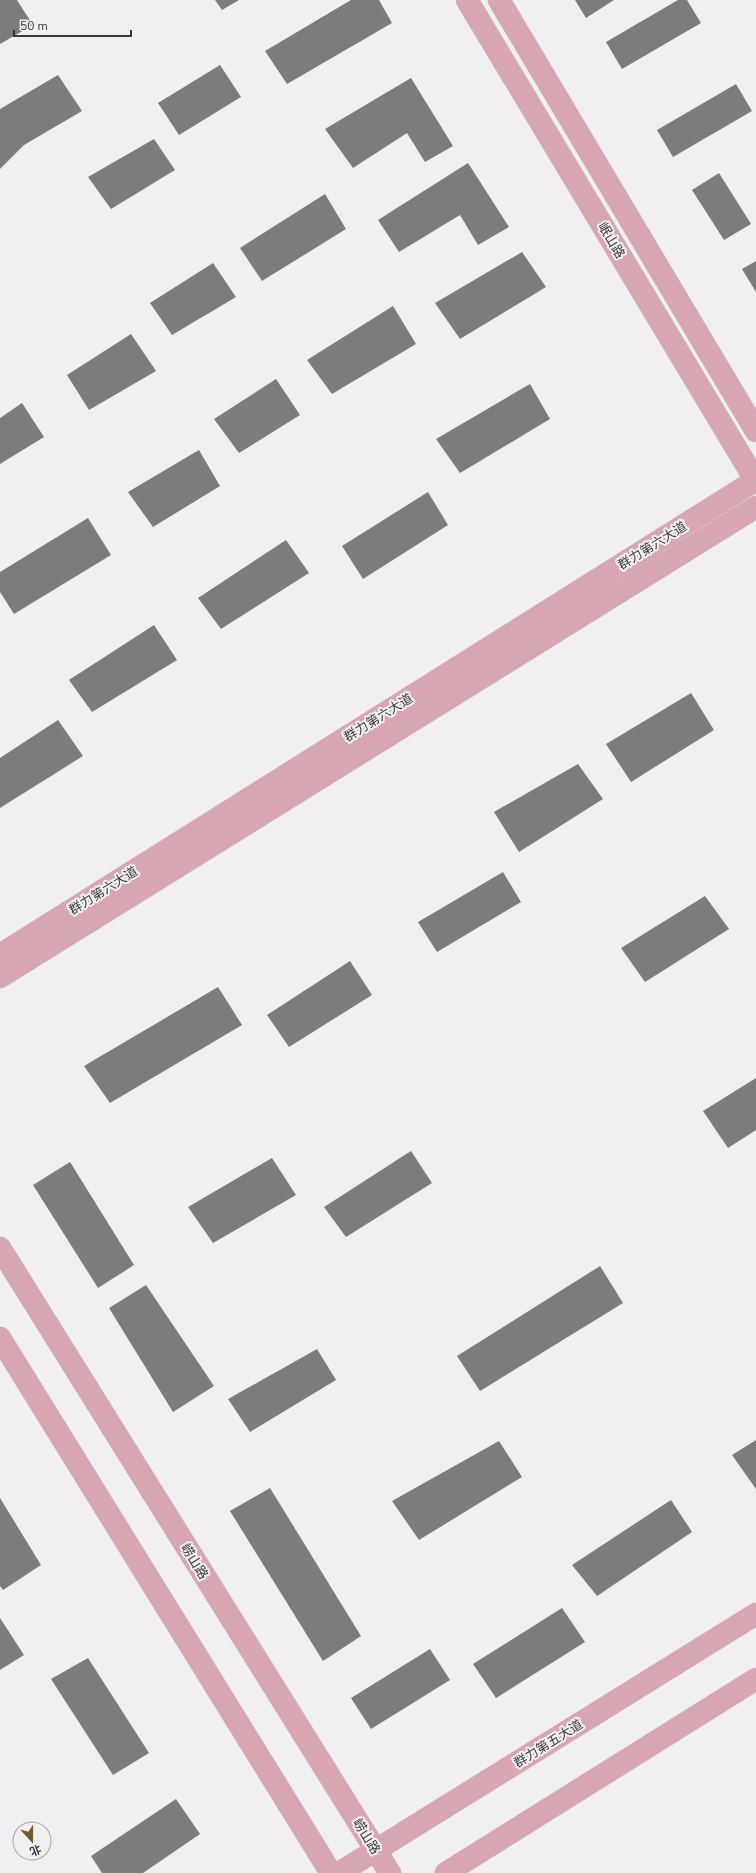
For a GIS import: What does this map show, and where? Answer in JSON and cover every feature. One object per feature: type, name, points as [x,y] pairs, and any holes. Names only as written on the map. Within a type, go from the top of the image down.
[{"type":"main road","name":"岷山路","points":[[467,0],[756,481]]},
{"type":"main road","name":"岷山路","points":[[499,0],[756,431]]},
{"type":"main road","name":"群力第六大道","points":[[0,955],[756,481]]},
{"type":"main road","name":"群力第六大道","points":[[0,976],[756,507]]},
{"type":"main road","name":"崂山路","points":[[0,1248],[390,1873]]},
{"type":"main road","points":[[0,1338],[331,1873]]},
{"type":"main road","name":"群力第五大道","points":[[340,1873],[756,1614]]},
{"type":"main road","points":[[446,1873],[756,1679]]},
{"type":"building","points":[[0,0],[17,0],[33,25],[0,44]]},
{"type":"building","points":[[215,0],[239,0],[222,10]]},
{"type":"building","points":[[351,0],[379,0],[392,23],[287,84],[265,51]]},
{"type":"building","points":[[575,0],[614,0],[586,18]]},
{"type":"building","points":[[678,0],[687,0],[701,23],[622,69],[606,42]]},
{"type":"building","points":[[220,65],[241,97],[179,135],[158,103]]},
{"type":"building","points":[[58,75],[82,111],[24,145],[0,169],[0,109]]},
{"type":"building","points":[[411,78],[453,146],[425,162],[407,133],[353,168],[325,129]]},
{"type":"building","points":[[736,84],[752,111],[673,157],[657,130]]},
{"type":"building","points":[[154,139],[175,170],[111,209],[88,177]]},
{"type":"building","points":[[468,163],[509,227],[478,245],[460,215],[399,252],[378,220]]},
{"type":"building","points":[[719,173],[751,224],[724,240],[692,190]]},
{"type":"building","points":[[325,194],[346,229],[262,281],[240,248]]},
{"type":"building","points":[[522,252],[546,287],[460,339],[435,303]]},
{"type":"building","points":[[756,261],[756,292],[742,269]]},
{"type":"building","points":[[213,263],[236,297],[172,335],[150,303]]},
{"type":"building","points":[[393,306],[416,344],[332,394],[307,360]]},
{"type":"building","points":[[131,334],[156,371],[89,410],[67,375]]},
{"type":"building","points":[[276,379],[300,415],[239,453],[214,419]]},
{"type":"building","points":[[530,384],[550,419],[460,473],[436,439]]},
{"type":"building","points":[[22,403],[44,437],[0,464],[0,418]]},
{"type":"building","points":[[199,450],[220,486],[153,527],[128,492]]},
{"type":"building","points":[[428,492],[448,525],[363,579],[342,546]]},
{"type":"building","points":[[88,518],[111,555],[14,614],[0,592],[0,572]]},
{"type":"building","points":[[286,540],[309,573],[221,629],[198,598]]},
{"type":"building","points":[[154,625],[177,660],[92,712],[69,680]]},
{"type":"building","points":[[691,693],[714,730],[631,782],[606,744]]},
{"type":"building","points":[[58,720],[83,756],[0,808],[0,758]]},
{"type":"building","points":[[578,764],[603,799],[519,852],[494,812]]},
{"type":"building","points":[[503,872],[521,902],[437,952],[418,922]]},
{"type":"building","points":[[705,896],[729,929],[645,982],[621,948]]},
{"type":"building","points":[[350,961],[372,995],[289,1047],[267,1015]]},
{"type":"building","points":[[218,987],[242,1025],[110,1103],[84,1066]]},
{"type":"building","points":[[756,1078],[756,1130],[728,1148],[703,1111]]},
{"type":"building","points":[[411,1151],[432,1183],[346,1237],[324,1207]]},
{"type":"building","points":[[272,1158],[296,1195],[213,1243],[188,1207]]},
{"type":"building","points":[[70,1162],[134,1265],[98,1288],[33,1185]]},
{"type":"building","points":[[600,1266],[623,1303],[480,1391],[457,1356]]},
{"type":"building","points":[[146,1285],[214,1386],[173,1412],[109,1308]]},
{"type":"building","points":[[317,1349],[336,1380],[250,1432],[228,1399]]},
{"type":"building","points":[[756,1440],[756,1489],[732,1455]]},
{"type":"building","points":[[499,1441],[522,1477],[419,1540],[392,1501]]},
{"type":"building","points":[[270,1488],[361,1636],[323,1661],[230,1511]]},
{"type":"building","points":[[0,1498],[41,1565],[3,1590],[0,1586]]},
{"type":"building","points":[[671,1500],[692,1532],[597,1596],[572,1565]]},
{"type":"building","points":[[562,1608],[585,1642],[496,1698],[473,1664]]},
{"type":"building","points":[[0,1618],[24,1655],[0,1670]]},
{"type":"building","points":[[430,1649],[450,1680],[371,1729],[351,1698]]},
{"type":"building","points":[[88,1658],[149,1753],[113,1775],[51,1679]]},
{"type":"building","points":[[176,1799],[200,1834],[143,1873],[102,1873],[91,1856]]}]
